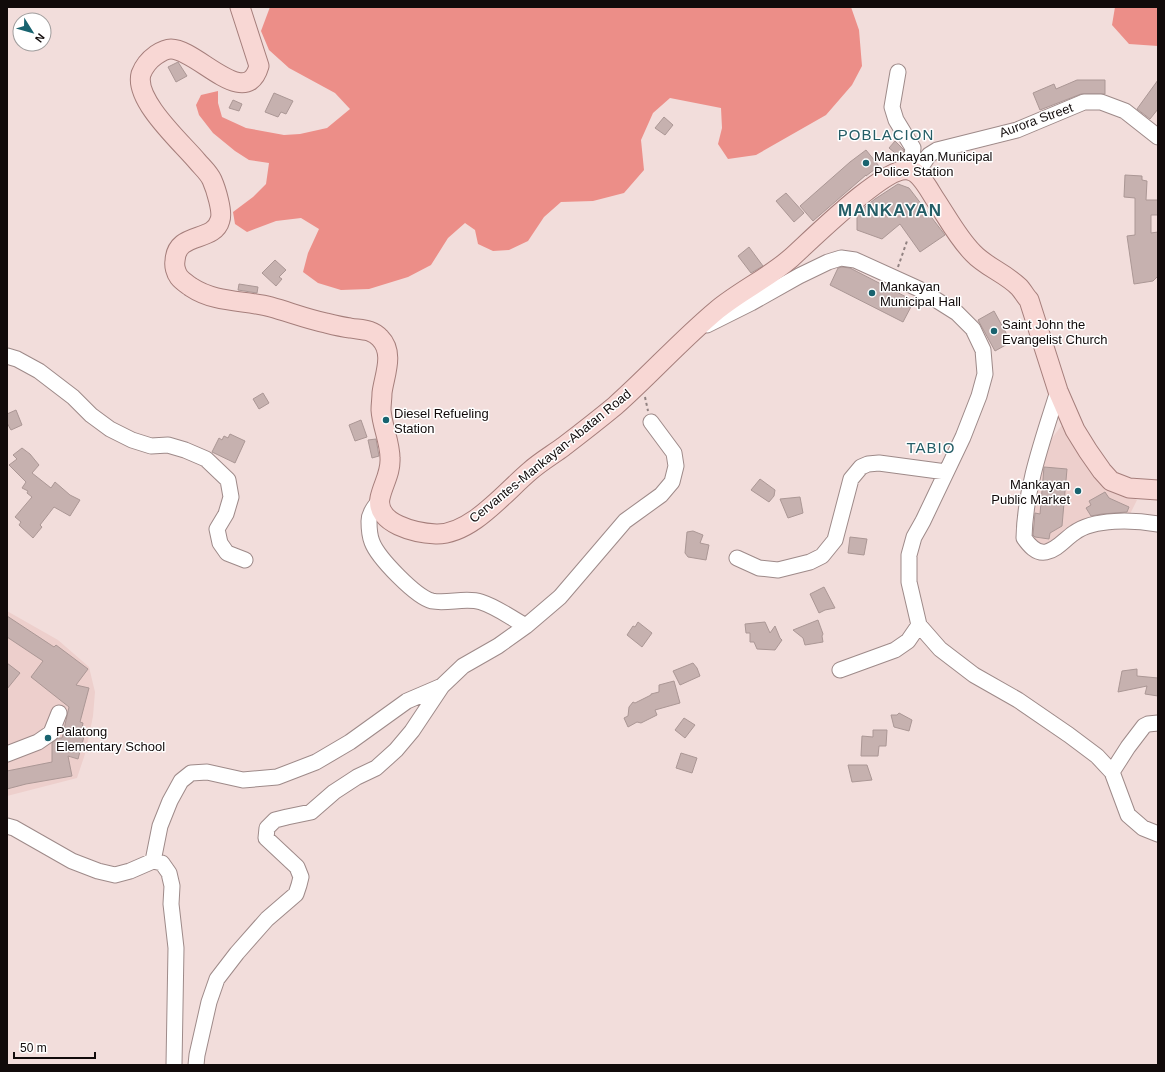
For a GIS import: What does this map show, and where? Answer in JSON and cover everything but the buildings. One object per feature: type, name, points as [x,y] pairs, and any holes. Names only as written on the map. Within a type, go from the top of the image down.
[{"type":"main road","points":[[240,7],[259,66],[252,81],[242,84],[230,81],[196,58],[184,52],[172,49],[160,52],[151,59],[142,71],[140,85],[145,99],[162,122],[211,177],[221,214],[220,222],[214,230],[185,241],[180,247],[174,259],[176,272],[184,282],[198,292],[214,297],[271,307],[331,325],[368,330],[379,336],[385,344],[388,354],[383,383],[381,411],[390,458],[388,478],[380,500]]},
{"type":"main road","name":"Cervantes-Mankayan-Abatan Road","points":[[380,500],[380,506],[387,517],[402,527],[435,534],[460,528],[474,520],[532,470],[615,405],[720,307],[772,274],[844,210],[876,185],[897,172],[913,172]]},
{"type":"main road","points":[[913,172],[925,185],[961,239],[973,254],[1021,288],[1029,300],[1058,391],[1074,430],[1102,471],[1111,481],[1129,488],[1158,490]]},
{"type":"street","points":[[898,72],[892,106],[903,133],[913,148],[913,172]]},
{"type":"street","name":"Aurora Street","points":[[913,172],[929,155],[937,150],[1017,130],[1084,102],[1101,102],[1125,111],[1158,137]]},
{"type":"street","points":[[692,332],[751,303],[799,276],[828,262],[841,258],[855,260],[919,288],[957,312],[973,330],[983,350],[985,374],[979,396],[963,437],[914,537],[909,555],[909,582],[919,625],[940,650],[974,675],[1018,700],[1097,756],[1112,772],[1128,815],[1143,828],[1158,834]]},
{"type":"street","points":[[7,356],[17,359],[39,371],[73,396],[91,415],[110,430],[132,440],[151,446],[168,445],[206,459],[228,480],[231,497],[226,514],[217,529],[220,543],[227,553],[245,560]]},
{"type":"street","points":[[1058,391],[1032,476],[1024,524],[1024,538],[1031,547],[1040,552],[1046,552],[1056,548],[1075,532],[1086,526],[1117,522],[1148,522],[1158,524]]},
{"type":"street","points":[[196,1065],[208,1002],[217,979],[237,953],[267,919],[296,894],[299,885],[301,877],[297,867],[266,838],[266,828],[274,820],[311,812],[334,792],[357,777],[376,768],[396,750],[412,731],[442,686],[463,666],[498,646],[526,626],[560,597],[625,521],[661,495],[672,482],[676,466],[674,453],[651,422]]},
{"type":"street","points":[[737,558],[759,568],[778,570],[810,562],[822,556],[835,540],[851,479],[855,472],[864,466],[879,464],[946,472]]},
{"type":"street","points":[[380,500],[370,514],[369,521],[372,542],[385,562],[413,590],[431,600],[445,602],[479,601],[496,608],[526,626]]},
{"type":"street","points":[[840,670],[895,650],[908,641],[919,625]]},
{"type":"street","points":[[153,861],[160,826],[170,801],[181,781],[191,773],[207,772],[243,780],[277,777],[316,762],[350,742],[407,701],[442,686]]},
{"type":"street","points":[[7,754],[38,742],[51,733],[59,713]]},
{"type":"street","points":[[1112,772],[1144,726],[1158,723]]},
{"type":"street","points":[[7,826],[14,828],[72,861],[98,871],[115,875],[130,872],[153,861],[162,863],[169,874],[172,886],[171,904],[176,948],[174,1065]]},
{"type":"path","points":[[895,278],[907,241]]},
{"type":"path","points":[[642,380],[651,422]]},
{"type":"shaded area","points":[[270,7],[851,7],[859,30],[862,66],[852,85],[826,115],[756,155],[728,159],[718,144],[722,128],[721,108],[670,98],[653,113],[641,140],[644,170],[624,193],[593,201],[561,202],[544,217],[528,241],[509,250],[493,251],[478,244],[475,230],[465,223],[448,238],[431,265],[408,277],[369,289],[341,290],[318,283],[303,272],[308,253],[319,229],[301,218],[276,221],[247,232],[235,224],[233,212],[253,197],[266,184],[269,163],[249,160],[235,151],[213,133],[199,115],[196,105],[201,95],[218,91],[218,103],[222,117],[246,128],[284,135],[300,134],[327,128],[350,109],[335,93],[289,68],[269,50],[261,31]]},
{"type":"shaded area","points":[[1115,7],[1158,7],[1158,46],[1129,44],[1112,25]]},
{"type":"shaded area","name":"Mankayan Public Market","points":[[1062,425],[1079,455],[1104,483],[1137,500],[1127,520],[1053,544],[1038,547],[1030,541],[1027,520],[1046,446]]},
{"type":"shaded area","points":[[7,611],[58,640],[89,667],[95,692],[93,716],[86,751],[77,778],[7,796]]},
{"type":"place","name":"Mankayan Municipal Police Station","points":[[866,163]]},
{"type":"place","name":"Mankayan Municipal Hall","points":[[872,293]]},
{"type":"place","name":"Saint John the Evangelist Church","points":[[994,331]]},
{"type":"place","name":"Diesel Refueling Station","points":[[386,420]]},
{"type":"place","name":"Mankayan Public Market","points":[[1078,491]]},
{"type":"place","name":"Palatong Elementary School","points":[[48,738]]},
{"type":"district","name":"POBLACION","points":[[886,134]]},
{"type":"district","name":"MANKAYAN","points":[[890,210]]},
{"type":"district","name":"TABIO","points":[[931,447]]}]
